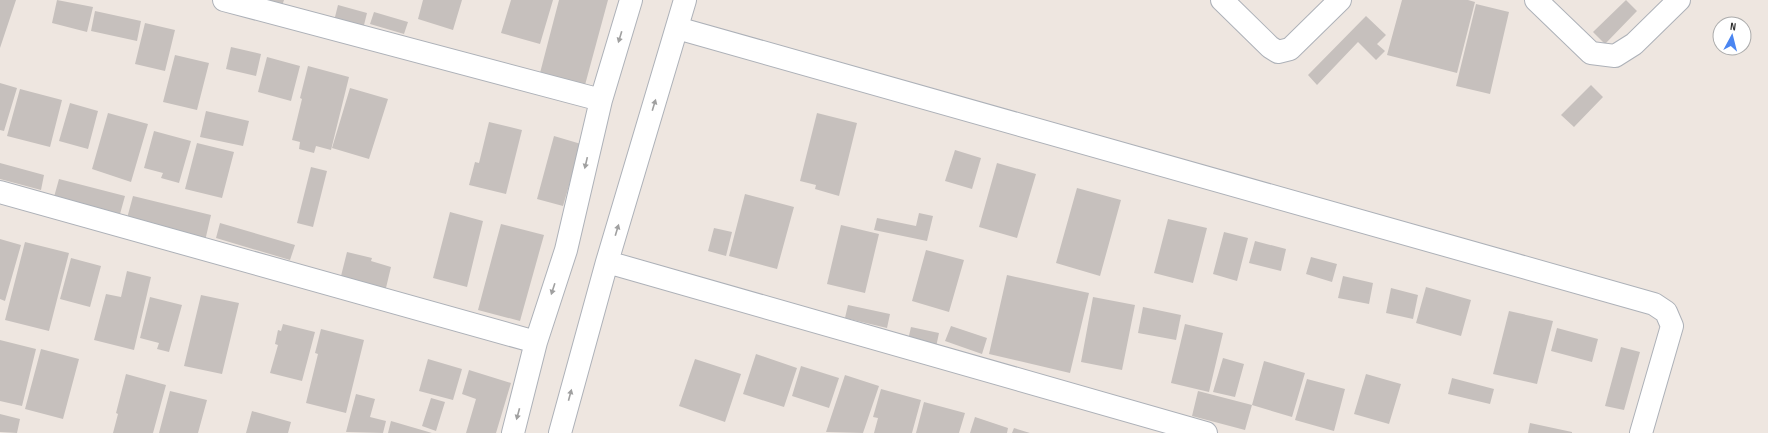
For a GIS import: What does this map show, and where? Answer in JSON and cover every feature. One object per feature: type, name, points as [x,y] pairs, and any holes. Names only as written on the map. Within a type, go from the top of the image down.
[{"type":"street","points":[[224,0],[601,100]]},
{"type":"street","points":[[513,433],[536,342],[566,250],[601,100],[631,0]]},
{"type":"street","points":[[560,433],[607,262],[685,0]]},
{"type":"street","points":[[1222,0],[1270,47],[1278,52],[1290,49],[1340,0]]},
{"type":"street","points":[[1536,0],[1591,53],[1615,56],[1634,44],[1679,0]]},
{"type":"street","points":[[677,28],[1654,304],[1666,312],[1672,326],[1641,433]]},
{"type":"street","points":[[0,192],[536,342]]},
{"type":"street","points":[[607,262],[1206,433]]},
{"type":"building","points":[[0,0],[16,0],[0,48]]},
{"type":"building","points":[[57,0],[93,7],[87,32],[52,23]]},
{"type":"building","points":[[256,0],[284,0],[281,9]]},
{"type":"building","points":[[423,0],[462,0],[453,30],[418,19]]},
{"type":"building","points":[[511,0],[553,0],[540,44],[501,33]]},
{"type":"building","points":[[559,0],[608,0],[585,85],[540,73]]},
{"type":"building","points":[[1402,0],[1468,0],[1475,2],[1457,73],[1387,55]]},
{"type":"building","points":[[1626,0],[1637,11],[1605,44],[1593,32]]},
{"type":"building","points":[[1476,4],[1509,12],[1490,94],[1456,86]]},
{"type":"building","points":[[338,5],[367,13],[363,29],[334,21]]},
{"type":"building","points":[[95,11],[141,21],[137,41],[91,31]]},
{"type":"building","points":[[374,12],[408,22],[404,34],[370,24]]},
{"type":"building","points":[[1366,16],[1386,35],[1377,44],[1385,51],[1376,60],[1358,42],[1317,85],[1308,75]]},
{"type":"building","points":[[145,23],[175,30],[165,71],[135,64]]},
{"type":"building","points":[[231,47],[261,54],[256,76],[226,69]]},
{"type":"building","points":[[175,55],[209,63],[197,110],[163,102]]},
{"type":"building","points":[[267,57],[300,66],[291,101],[258,92]]},
{"type":"building","points":[[308,66],[349,77],[331,150],[316,146],[314,153],[299,149],[300,142],[292,140]]},
{"type":"building","points":[[0,83],[17,88],[4,131],[0,130]]},
{"type":"building","points":[[1591,85],[1603,97],[1574,127],[1561,115]]},
{"type":"building","points":[[350,88],[388,99],[369,159],[332,148]]},
{"type":"building","points":[[20,89],[62,100],[50,147],[7,136]]},
{"type":"building","points":[[70,103],[98,111],[88,149],[59,141]]},
{"type":"building","points":[[206,111],[249,121],[243,146],[200,137]]},
{"type":"building","points":[[108,113],[148,124],[131,182],[92,169]]},
{"type":"building","points":[[817,113],[857,123],[839,196],[815,189],[816,185],[800,181]]},
{"type":"building","points":[[489,122],[522,130],[506,194],[469,185],[475,162],[479,163]]},
{"type":"building","points":[[154,131],[191,141],[179,183],[161,178],[163,173],[144,168]]},
{"type":"building","points":[[554,136],[581,144],[563,206],[537,199]]},
{"type":"building","points":[[197,143],[234,152],[222,198],[185,189]]},
{"type":"building","points":[[955,150],[981,158],[972,189],[945,181]]},
{"type":"building","points":[[0,163],[44,175],[41,190],[0,179]]},
{"type":"building","points":[[997,163],[1036,174],[1017,238],[979,227]]},
{"type":"building","points":[[311,167],[327,171],[313,227],[297,223]]},
{"type":"building","points":[[59,179],[125,196],[120,214],[54,197]]},
{"type":"building","points":[[1077,188],[1121,200],[1100,276],[1056,263]]},
{"type":"building","points":[[745,194],[794,207],[777,269],[729,256]]},
{"type":"building","points":[[133,196],[211,215],[205,241],[126,222]]},
{"type":"building","points":[[450,212],[483,221],[467,287],[433,278]]},
{"type":"building","points":[[919,213],[933,216],[927,241],[874,230],[877,218],[916,226]]},
{"type":"building","points":[[1168,219],[1207,228],[1193,283],[1154,273]]},
{"type":"building","points":[[220,223],[295,245],[290,260],[216,238]]},
{"type":"building","points":[[501,224],[544,235],[520,321],[478,310]]},
{"type":"building","points":[[841,225],[879,234],[865,293],[827,284]]},
{"type":"building","points":[[714,228],[732,232],[726,256],[708,251]]},
{"type":"building","points":[[1224,232],[1248,238],[1237,281],[1213,274]]},
{"type":"building","points":[[0,239],[21,245],[5,301],[0,299]]},
{"type":"building","points":[[1255,241],[1286,249],[1281,271],[1249,263]]},
{"type":"building","points":[[25,242],[69,253],[49,331],[5,320]]},
{"type":"building","points":[[926,250],[964,260],[949,312],[912,301]]},
{"type":"building","points":[[347,252],[372,258],[371,261],[391,267],[385,292],[340,280]]},
{"type":"building","points":[[1311,257],[1337,264],[1332,282],[1306,274]]},
{"type":"building","points":[[71,258],[101,266],[90,307],[60,299]]},
{"type":"building","points":[[127,271],[151,277],[134,350],[94,340],[106,294],[121,297]]},
{"type":"building","points":[[1007,275],[1089,293],[1070,373],[989,354]]},
{"type":"building","points":[[1343,276],[1373,283],[1369,304],[1338,298]]},
{"type":"building","points":[[1426,287],[1471,300],[1461,336],[1416,323]]},
{"type":"building","points":[[1391,288],[1418,295],[1413,319],[1386,313]]},
{"type":"building","points":[[201,295],[239,303],[222,374],[184,366]]},
{"type":"building","points":[[150,297],[182,305],[169,352],[157,349],[159,343],[140,338]]},
{"type":"building","points":[[1093,297],[1135,305],[1122,370],[1081,362]]},
{"type":"building","points":[[848,305],[890,314],[887,328],[845,318]]},
{"type":"building","points":[[1143,307],[1181,315],[1176,340],[1138,333]]},
{"type":"building","points":[[1509,311],[1553,321],[1537,384],[1493,374]]},
{"type":"building","points":[[283,324],[315,332],[302,381],[270,373],[278,345],[275,344],[278,330],[281,331]]},
{"type":"building","points":[[1185,324],[1223,333],[1209,392],[1171,383]]},
{"type":"building","points":[[951,326],[987,338],[982,354],[945,341]]},
{"type":"building","points":[[911,327],[939,333],[936,347],[908,340]]},
{"type":"building","points":[[1557,328],[1598,339],[1592,362],[1551,351]]},
{"type":"building","points":[[321,329],[364,340],[346,413],[306,403],[318,354],[315,353]]},
{"type":"building","points":[[0,340],[36,349],[22,406],[0,401]]},
{"type":"building","points":[[1621,347],[1640,352],[1624,410],[1605,406]]},
{"type":"building","points":[[41,349],[79,359],[63,419],[25,409]]},
{"type":"building","points":[[756,354],[797,368],[784,407],[743,394]]},
{"type":"building","points":[[1223,358],[1244,364],[1235,397],[1213,392]]},
{"type":"building","points":[[428,359],[462,369],[453,400],[419,391]]},
{"type":"building","points":[[695,359],[741,374],[725,422],[679,406]]},
{"type":"building","points":[[1264,361],[1305,373],[1292,417],[1252,405]]},
{"type":"building","points":[[801,366],[839,378],[829,408],[792,396]]},
{"type":"building","points":[[469,370],[511,383],[496,433],[466,433],[476,399],[462,394]]},
{"type":"building","points":[[126,374],[166,385],[153,433],[113,433],[118,414],[116,413]]},
{"type":"building","points":[[1366,374],[1401,384],[1389,424],[1354,414]]},
{"type":"building","points":[[845,375],[879,386],[863,433],[826,432]]},
{"type":"building","points":[[1452,378],[1494,389],[1490,404],[1448,394]]},
{"type":"building","points":[[1307,379],[1345,389],[1334,431],[1295,420]]},
{"type":"building","points":[[881,389],[921,400],[912,433],[874,433],[878,418],[873,417]]},
{"type":"building","points":[[170,391],[207,400],[198,433],[159,433]]},
{"type":"building","points":[[1198,391],[1252,405],[1245,430],[1192,416]]},
{"type":"building","points":[[356,394],[375,399],[370,417],[386,421],[383,433],[346,432]]},
{"type":"building","points":[[431,398],[445,402],[436,431],[422,426]]},
{"type":"building","points":[[924,402],[965,413],[959,433],[916,433]]},
{"type":"building","points":[[252,411],[291,422],[288,433],[246,433]]},
{"type":"building","points":[[0,414],[20,419],[17,433],[0,432]]},
{"type":"building","points":[[975,417],[1008,428],[1007,433],[970,433]]},
{"type":"building","points":[[391,421],[432,433],[388,433]]},
{"type":"building","points":[[1530,423],[1572,432],[1572,433],[1528,433]]},
{"type":"building","points":[[1014,428],[1030,433],[1012,433]]}]
